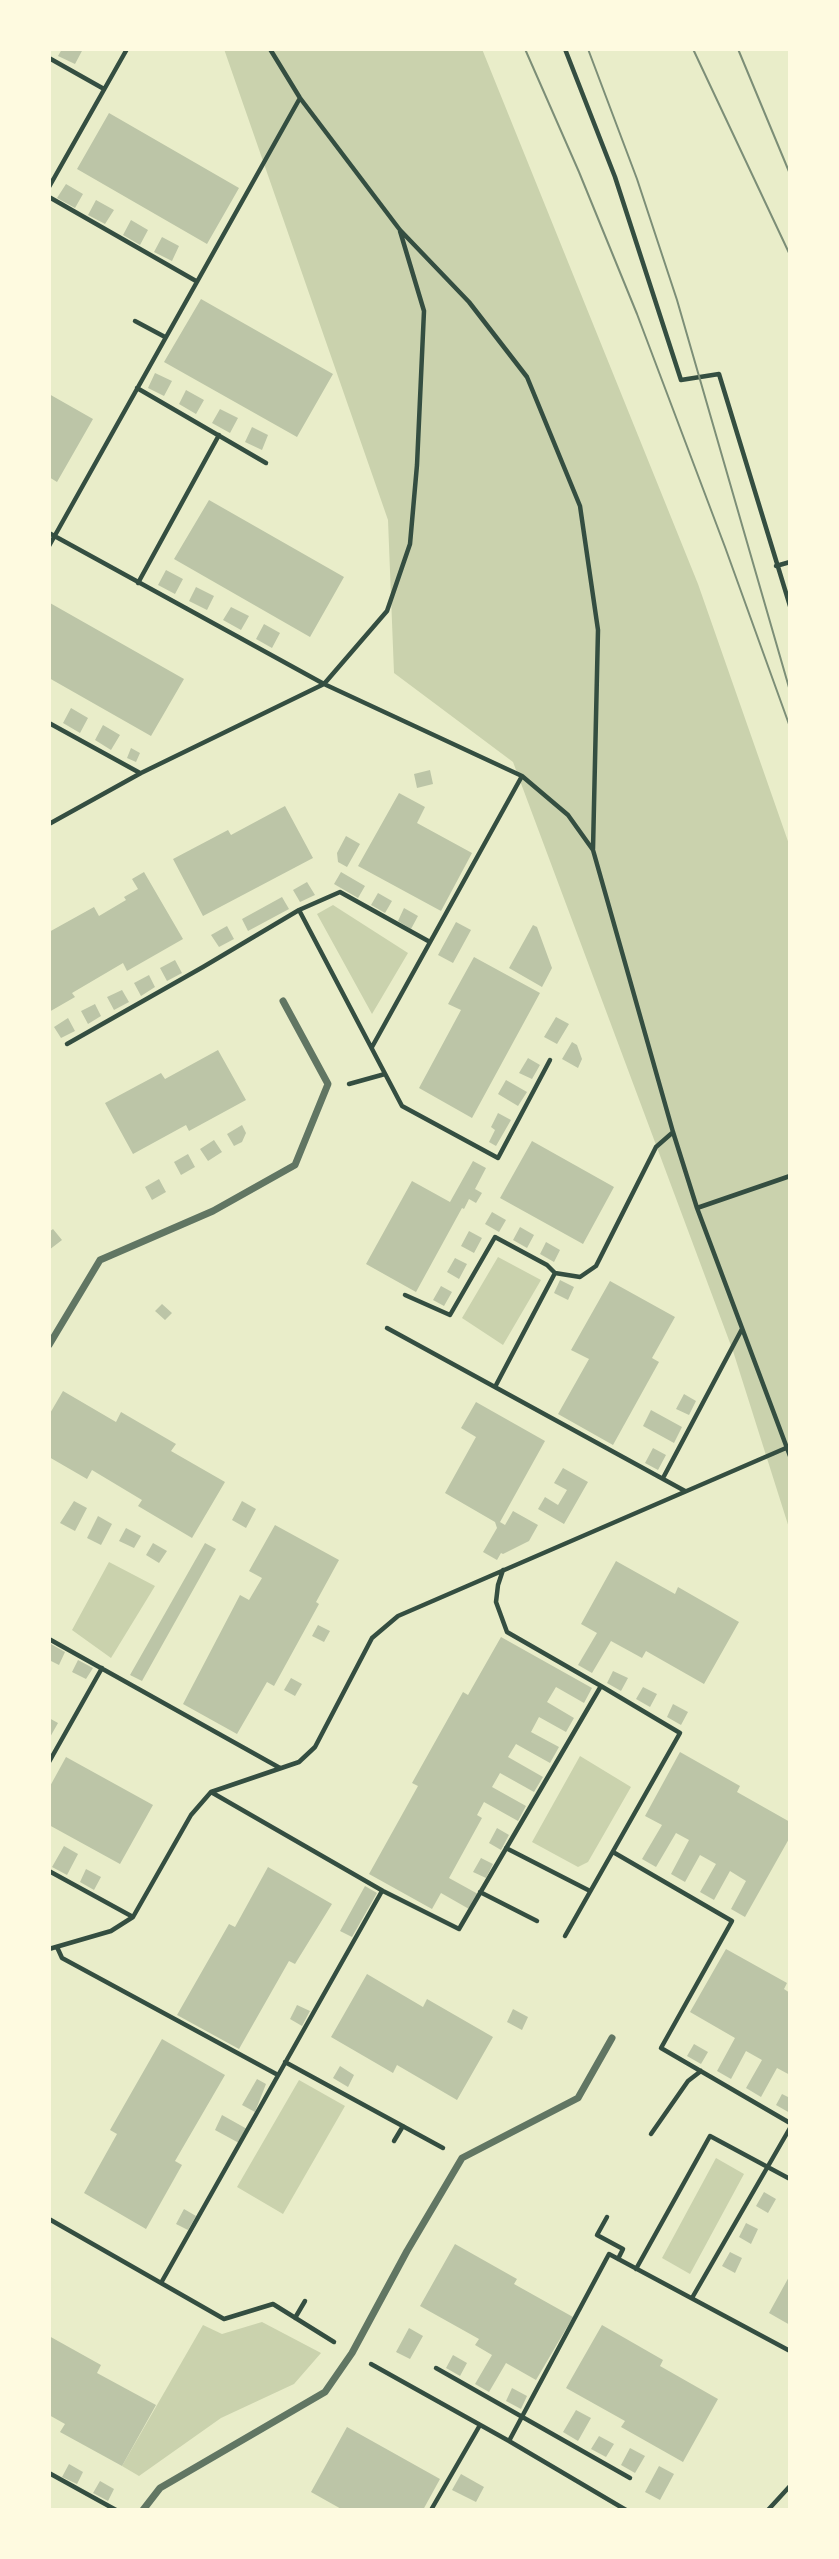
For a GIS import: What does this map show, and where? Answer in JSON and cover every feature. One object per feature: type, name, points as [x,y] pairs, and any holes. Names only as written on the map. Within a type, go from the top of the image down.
[{"type":"street","points":[[49,1345],[100,1260],[213,1211],[295,1165],[328,1084],[283,1001]]},
{"type":"street","points":[[143,2510],[160,2488],[324,2392],[352,2353],[407,2251],[462,2158],[578,2098],[612,2038]]},
{"type":"path","points":[[49,187],[127,49]]},
{"type":"path","points":[[270,49],[300,98],[400,230],[468,302],[527,377],[580,506],[598,630],[593,850],[697,1208],[790,1456]]},
{"type":"path","points":[[565,49],[615,177],[681,380],[719,374],[790,606]]},
{"type":"path","points":[[49,58],[104,89]]},
{"type":"path","points":[[49,546],[51,535],[300,98]]},
{"type":"path","points":[[49,197],[196,281]]},
{"type":"path","points":[[49,824],[141,773],[324,684],[387,611],[410,544],[417,465],[424,311],[400,230]]},
{"type":"path","points":[[135,321],[165,337]]},
{"type":"path","points":[[137,387],[266,463]]},
{"type":"path","points":[[138,583],[219,435]]},
{"type":"path","points":[[51,535],[324,684],[522,776],[568,815],[593,850]]},
{"type":"path","points":[[776,566],[790,562]]},
{"type":"path","points":[[49,723],[141,773]]},
{"type":"path","points":[[372,1048],[522,776]]},
{"type":"path","points":[[66,1044],[299,910],[340,892],[430,942]]},
{"type":"path","points":[[299,910],[402,1106],[498,1158],[550,1060]]},
{"type":"path","points":[[328,1084],[338,1087],[385,1074]]},
{"type":"path","points":[[405,1294],[450,1315],[495,1237],[547,1265],[555,1273],[580,1276],[596,1266],[656,1147],[673,1132]]},
{"type":"path","points":[[697,1208],[790,1176]]},
{"type":"path","points":[[495,1387],[555,1273]]},
{"type":"path","points":[[387,1328],[685,1491]]},
{"type":"path","points":[[663,1478],[742,1329]]},
{"type":"path","points":[[49,1949],[111,1931],[133,1917],[191,1815],[211,1792],[299,1762],[315,1747],[372,1638],[398,1616],[786,1448]]},
{"type":"path","points":[[504,1570],[498,1585],[496,1602],[507,1632],[680,1733],[565,1936]]},
{"type":"path","points":[[49,1639],[281,1768]]},
{"type":"path","points":[[49,1762],[102,1668]]},
{"type":"path","points":[[211,1792],[383,1891],[459,1929],[601,1686]]},
{"type":"path","points":[[506,1848],[590,1891]]},
{"type":"path","points":[[613,1852],[732,1921],[661,2048],[790,2125],[692,2298]]},
{"type":"path","points":[[49,1871],[133,1917]]},
{"type":"path","points":[[160,2283],[383,1891]]},
{"type":"path","points":[[480,1892],[537,1921]]},
{"type":"path","points":[[57,1947],[62,1958],[278,2075]]},
{"type":"path","points":[[285,2062],[462,2158]]},
{"type":"path","points":[[651,2134],[688,2081],[701,2071]]},
{"type":"path","points":[[394,2141],[403,2126]]},
{"type":"path","points":[[636,2269],[710,2136],[790,2179]]},
{"type":"path","points":[[607,2217],[597,2235],[623,2249],[618,2259]]},
{"type":"path","points":[[509,2441],[609,2254],[790,2351]]},
{"type":"path","points":[[295,2318],[305,2301]]},
{"type":"path","points":[[436,2368],[630,2478]]},
{"type":"path","points":[[431,2510],[480,2425]]},
{"type":"path","points":[[49,2473],[116,2510]]},
{"type":"path","points":[[768,2510],[790,2486]]},
{"type":"green space","points":[[224,49],[482,49],[698,584],[790,847],[790,1531],[733,1351],[513,762],[394,673],[388,520]]},
{"type":"green space","points":[[333,905],[408,953],[372,1014],[317,914]]},
{"type":"green space","points":[[498,1257],[541,1280],[503,1345],[462,1318]]},
{"type":"green space","points":[[109,1562],[155,1586],[111,1658],[72,1630]]},
{"type":"green space","points":[[580,1756],[631,1787],[588,1862],[578,1867],[532,1842]]},
{"type":"green space","points":[[299,2080],[345,2106],[283,2214],[237,2187]]},
{"type":"green space","points":[[716,2158],[744,2174],[690,2274],[662,2258]]},
{"type":"green space","points":[[262,2322],[321,2353],[294,2384],[221,2418],[139,2476],[122,2466],[203,2325],[222,2334]]},
{"type":"building","points":[[62,49],[83,49],[75,64],[58,56]]},
{"type":"building","points":[[109,113],[239,188],[207,244],[77,169]]},
{"type":"building","points":[[66,184],[83,194],[75,208],[57,198]]},
{"type":"building","points":[[96,200],[114,210],[105,224],[88,215]]},
{"type":"building","points":[[131,220],[148,230],[140,245],[123,235]]},
{"type":"building","points":[[162,237],[179,246],[172,261],[154,252]]},
{"type":"building","points":[[201,299],[333,374],[297,437],[164,362]]},
{"type":"building","points":[[155,373],[172,381],[164,396],[148,388]]},
{"type":"building","points":[[186,390],[204,400],[196,414],[179,404]]},
{"type":"building","points":[[49,394],[93,419],[57,482],[49,477]]},
{"type":"building","points":[[220,409],[238,418],[230,433],[212,423]]},
{"type":"building","points":[[252,427],[268,435],[262,450],[245,442]]},
{"type":"building","points":[[209,500],[344,577],[310,637],[174,559]]},
{"type":"building","points":[[166,570],[183,579],[175,594],[158,585]]},
{"type":"building","points":[[196,587],[214,596],[207,610],[189,601]]},
{"type":"building","points":[[50,603],[184,679],[151,736],[49,678]]},
{"type":"building","points":[[231,607],[249,616],[241,630],[223,620]]},
{"type":"building","points":[[264,624],[280,633],[272,648],[256,639]]},
{"type":"building","points":[[71,708],[88,718],[80,733],[63,723]]},
{"type":"building","points":[[103,725],[120,735],[111,750],[95,740]]},
{"type":"building","points":[[131,748],[140,753],[136,762],[127,758]]},
{"type":"building","points":[[430,770],[433,784],[417,788],[414,774]]},
{"type":"building","points":[[399,793],[425,807],[417,823],[472,853],[441,911],[358,866]]},
{"type":"building","points":[[285,806],[313,858],[203,916],[173,859],[228,830],[231,835]]},
{"type":"building","points":[[346,836],[360,844],[347,867],[338,862],[337,853]]},
{"type":"building","points":[[144,872],[183,939],[127,971],[123,963],[72,993],[75,997],[49,1012],[49,932],[94,907],[99,916],[126,900],[124,897],[138,889],[132,879]]},
{"type":"building","points":[[341,872],[365,886],[358,898],[334,884]]},
{"type":"building","points":[[307,882],[315,895],[300,902],[293,890]]},
{"type":"building","points":[[378,893],[392,901],[385,913],[371,905]]},
{"type":"building","points":[[282,897],[289,909],[248,931],[242,919]]},
{"type":"building","points":[[404,908],[418,916],[411,929],[398,921]]},
{"type":"building","points":[[456,922],[471,930],[453,963],[438,955]]},
{"type":"building","points":[[533,925],[537,927],[552,968],[542,987],[509,968]]},
{"type":"building","points":[[227,926],[234,939],[219,947],[211,935]]},
{"type":"building","points":[[474,957],[540,993],[472,1118],[419,1088],[461,1010],[448,1004]]},
{"type":"building","points":[[175,960],[182,973],[167,981],[160,968]]},
{"type":"building","points":[[149,975],[155,987],[141,996],[134,983]]},
{"type":"building","points":[[122,990],[129,1002],[114,1010],[107,997]]},
{"type":"building","points":[[95,1004],[101,1016],[88,1024],[81,1011]]},
{"type":"building","points":[[556,1017],[569,1024],[557,1044],[544,1037]]},
{"type":"building","points":[[68,1018],[75,1031],[61,1038],[54,1027]]},
{"type":"building","points":[[572,1042],[577,1045],[582,1059],[578,1068],[562,1059]]},
{"type":"building","points":[[218,1050],[246,1100],[189,1131],[186,1125],[133,1154],[105,1103],[161,1073],[165,1079]]},
{"type":"building","points":[[528,1058],[540,1065],[532,1079],[519,1073]]},
{"type":"building","points":[[506,1080],[527,1092],[518,1106],[498,1094]]},
{"type":"building","points":[[498,1113],[511,1120],[496,1146],[489,1142],[495,1130],[491,1127]]},
{"type":"building","points":[[242,1125],[246,1133],[242,1142],[234,1146],[227,1134]]},
{"type":"building","points":[[214,1140],[222,1152],[208,1161],[200,1149]]},
{"type":"building","points":[[532,1141],[614,1187],[583,1244],[500,1198]]},
{"type":"building","points":[[188,1154],[195,1167],[181,1175],[174,1162]]},
{"type":"building","points":[[473,1161],[486,1168],[475,1189],[482,1193],[476,1203],[469,1199],[464,1209],[462,1208],[416,1292],[366,1264],[412,1181],[450,1202]]},
{"type":"building","points":[[159,1179],[166,1192],[152,1200],[145,1187]]},
{"type":"building","points":[[492,1212],[506,1220],[499,1232],[485,1224]]},
{"type":"building","points":[[520,1227],[534,1235],[527,1248],[513,1240]]},
{"type":"building","points":[[53,1229],[62,1240],[49,1250],[49,1232]]},
{"type":"building","points":[[469,1231],[482,1238],[474,1253],[461,1246]]},
{"type":"building","points":[[546,1242],[560,1250],[554,1262],[540,1254]]},
{"type":"building","points":[[455,1258],[467,1264],[459,1279],[447,1272]]},
{"type":"building","points":[[560,1280],[574,1287],[568,1300],[554,1293]]},
{"type":"building","points":[[610,1281],[675,1317],[652,1358],[659,1362],[613,1445],[558,1414],[589,1359],[571,1350]]},
{"type":"building","points":[[441,1286],[452,1292],[444,1306],[433,1300]]},
{"type":"building","points":[[162,1304],[172,1313],[165,1320],[155,1311]]},
{"type":"building","points":[[63,1391],[116,1422],[121,1412],[176,1444],[171,1451],[225,1482],[192,1538],[138,1506],[142,1500],[92,1470],[87,1479],[49,1457],[49,1415]]},
{"type":"building","points":[[684,1394],[696,1401],[689,1415],[676,1409]]},
{"type":"building","points":[[476,1402],[545,1441],[500,1522],[505,1525],[513,1511],[538,1525],[529,1541],[501,1553],[497,1560],[483,1552],[497,1528],[495,1522],[445,1493],[476,1437],[461,1428]]},
{"type":"building","points":[[651,1410],[682,1427],[674,1443],[643,1426]]},
{"type":"building","points":[[653,1448],[666,1455],[658,1470],[645,1463]]},
{"type":"building","points":[[563,1468],[588,1482],[564,1524],[538,1509],[545,1497],[558,1505],[567,1490],[554,1483]]},
{"type":"building","points":[[74,1501],[87,1508],[75,1531],[60,1523]]},
{"type":"building","points":[[242,1501],[256,1509],[246,1528],[232,1520]]},
{"type":"building","points":[[98,1516],[112,1524],[101,1545],[87,1538]]},
{"type":"building","points":[[275,1525],[339,1560],[316,1602],[319,1604],[274,1686],[267,1682],[237,1734],[183,1704],[240,1595],[249,1600],[262,1578],[249,1571]]},
{"type":"building","points":[[126,1528],[141,1536],[134,1548],[119,1541]]},
{"type":"building","points":[[153,1543],[167,1551],[159,1563],[146,1555]]},
{"type":"building","points":[[205,1543],[216,1549],[142,1681],[130,1675]]},
{"type":"building","points":[[616,1561],[675,1594],[678,1587],[739,1622],[704,1684],[646,1651],[642,1658],[611,1641],[592,1673],[578,1665],[597,1633],[581,1624]]},
{"type":"building","points":[[318,1625],[330,1631],[324,1642],[312,1636]]},
{"type":"building","points":[[501,1637],[592,1688],[584,1703],[556,1687],[547,1702],[574,1718],[566,1732],[539,1717],[531,1732],[559,1747],[550,1763],[516,1744],[508,1757],[543,1777],[534,1792],[500,1773],[492,1787],[526,1806],[518,1821],[484,1802],[477,1815],[482,1818],[449,1878],[478,1894],[469,1909],[441,1893],[432,1909],[369,1874],[418,1786],[412,1783],[463,1692],[468,1695]]},
{"type":"building","points":[[51,1644],[65,1652],[59,1665],[49,1660]]},
{"type":"building","points":[[78,1660],[93,1668],[86,1679],[72,1672]]},
{"type":"building","points":[[613,1671],[628,1678],[621,1691],[607,1683]]},
{"type":"building","points":[[291,1678],[302,1684],[295,1696],[284,1690]]},
{"type":"building","points":[[643,1687],[657,1694],[650,1707],[636,1699]]},
{"type":"building","points":[[673,1704],[688,1712],[681,1725],[667,1717]]},
{"type":"building","points":[[49,1718],[58,1723],[49,1739]]},
{"type":"building","points":[[680,1752],[740,1786],[737,1792],[790,1822],[790,1837],[745,1917],[731,1909],[746,1881],[730,1871],[714,1900],[700,1892],[716,1864],[700,1855],[685,1882],[671,1874],[689,1840],[676,1833],[656,1867],[642,1859],[662,1825],[645,1816]]},
{"type":"building","points":[[66,1757],[153,1805],[120,1864],[49,1825],[49,1788]]},
{"type":"building","points":[[497,1828],[509,1835],[501,1850],[489,1843]]},
{"type":"building","points":[[64,1846],[78,1854],[67,1875],[52,1867]]},
{"type":"building","points":[[481,1858],[493,1864],[486,1878],[473,1872]]},
{"type":"building","points":[[268,1867],[332,1904],[295,1964],[289,1961],[239,2049],[177,2015],[229,1924],[235,1927]]},
{"type":"building","points":[[86,1869],[101,1877],[94,1890],[80,1882]]},
{"type":"building","points":[[365,1886],[377,1893],[352,1937],[340,1931]]},
{"type":"building","points":[[726,1949],[787,1983],[784,1989],[790,1993],[790,2075],[777,2068],[761,2097],[746,2088],[762,2060],[746,2051],[731,2079],[717,2071],[735,2038],[690,2012]]},
{"type":"building","points":[[367,1974],[423,2007],[427,1999],[493,2037],[457,2100],[397,2065],[393,2073],[331,2037]]},
{"type":"building","points":[[297,2005],[310,2011],[302,2026],[290,2019]]},
{"type":"building","points":[[513,2009],[528,2017],[522,2030],[507,2022]]},
{"type":"building","points":[[162,2039],[225,2075],[175,2161],[182,2165],[146,2229],[84,2193],[117,2134],[110,2130]]},
{"type":"building","points":[[694,2044],[708,2052],[701,2064],[687,2056]]},
{"type":"building","points":[[340,2066],[354,2075],[348,2087],[333,2078]]},
{"type":"building","points":[[257,2079],[266,2084],[255,2112],[242,2105]]},
{"type":"building","points":[[782,2094],[790,2098],[790,2113],[776,2105]]},
{"type":"building","points":[[222,2115],[247,2129],[239,2143],[215,2130]]},
{"type":"building","points":[[764,2192],[776,2199],[768,2213],[756,2206]]},
{"type":"building","points":[[184,2209],[196,2216],[188,2230],[176,2224]]},
{"type":"building","points":[[746,2223],[758,2229],[751,2244],[739,2237]]},
{"type":"building","points":[[455,2244],[517,2279],[514,2284],[573,2317],[536,2380],[506,2363],[489,2392],[475,2384],[492,2355],[475,2345],[479,2339],[420,2306]]},
{"type":"building","points":[[730,2252],[742,2258],[735,2273],[722,2266]]},
{"type":"building","points":[[790,2275],[790,2325],[769,2313]]},
{"type":"building","points":[[602,2325],[663,2360],[660,2366],[718,2399],[683,2462],[621,2427],[625,2421],[566,2388]]},
{"type":"building","points":[[409,2328],[423,2336],[410,2359],[396,2352]]},
{"type":"building","points":[[49,2336],[101,2365],[97,2373],[156,2405],[122,2466],[60,2432],[65,2424],[49,2415]]},
{"type":"building","points":[[453,2355],[467,2363],[460,2376],[446,2368]]},
{"type":"building","points":[[512,2388],[527,2396],[521,2409],[506,2401]]},
{"type":"building","points":[[576,2410],[591,2418],[578,2441],[563,2432]]},
{"type":"building","points":[[347,2427],[440,2479],[423,2510],[343,2510],[311,2492]]},
{"type":"building","points":[[599,2436],[614,2444],[606,2457],[591,2449]]},
{"type":"building","points":[[630,2448],[645,2456],[635,2473],[621,2465]]},
{"type":"building","points":[[69,2464],[83,2472],[77,2484],[62,2477]]},
{"type":"building","points":[[659,2466],[674,2474],[660,2500],[645,2492]]},
{"type":"building","points":[[461,2474],[484,2487],[476,2502],[452,2490]]},
{"type":"building","points":[[100,2481],[114,2489],[108,2501],[93,2493]]},
{"type":"tram line","points":[[525,49],[637,314],[790,727]]},
{"type":"tram line","points":[[588,49],[637,179],[677,300],[790,691]]},
{"type":"tram line","points":[[693,49],[790,255]]},
{"type":"tram line","points":[[738,49],[790,174]]}]
